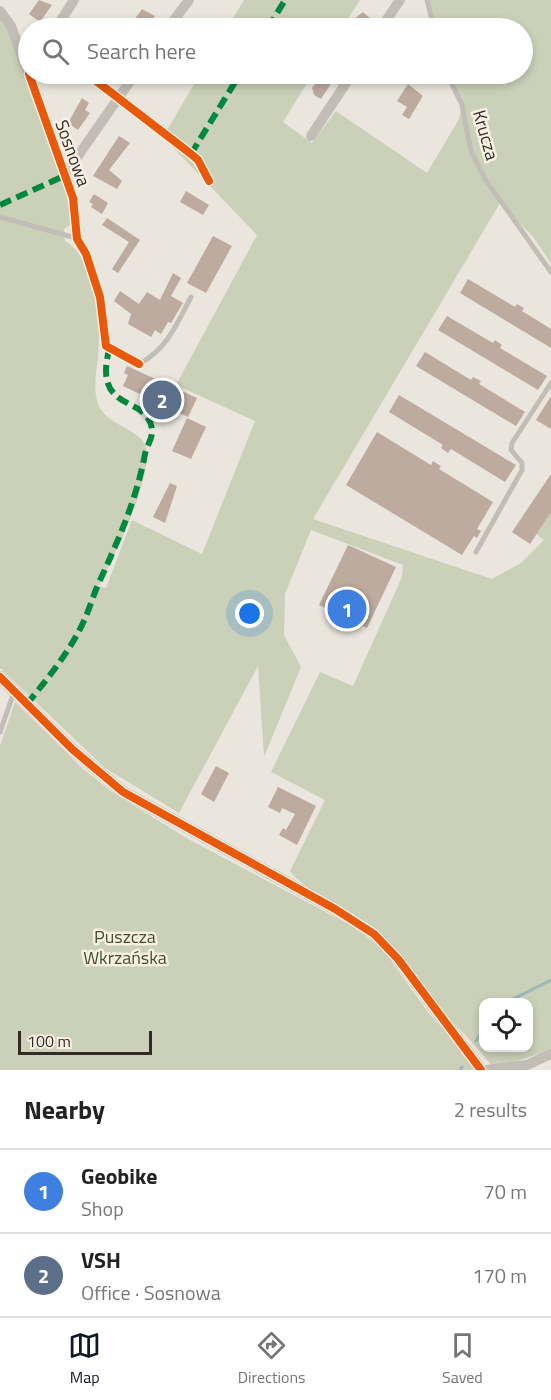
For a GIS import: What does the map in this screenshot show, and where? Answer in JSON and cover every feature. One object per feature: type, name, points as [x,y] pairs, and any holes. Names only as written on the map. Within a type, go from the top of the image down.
[{"type":"street","points":[[62,18],[74,0]]},
{"type":"street","points":[[176,18],[189,0]]},
{"type":"street","points":[[388,18],[400,0]]},
{"type":"street","name":"Sosnowa","points":[[0,11],[11,26],[18,44]]},
{"type":"street","name":"Sosnowa","points":[[33,84],[73,198],[77,238],[95,278],[106,346],[139,364]]},
{"type":"street","points":[[100,84],[198,160],[209,181]]},
{"type":"street","points":[[64,176],[127,84]]},
{"type":"street","points":[[311,136],[345,84]]},
{"type":"street","points":[[0,677],[72,749],[123,792],[335,909],[374,934],[398,959],[481,1070]]},
{"type":"street","points":[[487,1070],[528,1065],[551,1054]]},
{"type":"lane","points":[[427,0],[432,18]]},
{"type":"lane","name":"Krucza","points":[[452,84],[462,105],[471,151],[500,203],[551,272]]},
{"type":"lane","points":[[0,217],[77,238]]},
{"type":"lane","points":[[139,364],[159,351],[170,339],[191,297]]},
{"type":"lane","points":[[476,552],[522,470],[522,463],[511,450],[512,444],[551,383]]},
{"type":"lane","points":[[0,732],[14,691]]},
{"type":"green space","points":[[244,0],[360,0],[348,18],[233,18]]},
{"type":"green space","points":[[427,0],[551,0],[551,263],[533,237],[500,203],[313,519],[492,579],[521,563],[544,540],[536,534],[551,512],[551,1050],[508,1064],[491,1065],[481,1052],[533,1052],[533,998],[479,998],[479,1050],[445,1013],[387,940],[367,924],[317,894],[290,871],[325,800],[271,772],[320,672],[353,686],[402,577],[403,565],[311,530],[285,594],[284,635],[301,667],[264,757],[258,666],[179,813],[105,768],[0,668],[0,15],[6,23],[18,56],[18,84],[28,84],[70,199],[73,223],[64,229],[65,241],[77,251],[82,259],[95,294],[99,326],[96,399],[102,412],[140,438],[147,453],[146,468],[136,503],[122,539],[99,586],[106,588],[132,520],[202,554],[255,421],[176,385],[257,235],[163,137],[194,84],[307,84],[283,122],[312,143],[336,111],[427,173],[459,119],[462,105],[452,84],[533,84],[533,18],[432,18]]},
{"type":"green space","name":"Puszcza Wkrzańska","points":[[15,702],[83,769],[115,794],[190,840],[352,926],[383,950],[428,1012],[460,1049],[473,1070],[0,1070],[0,746]]},
{"type":"building","points":[[39,0],[52,5],[43,18],[34,18],[29,14]]},
{"type":"building","points":[[142,9],[155,16],[154,18],[135,18]]},
{"type":"building","points":[[363,12],[370,18],[355,18]]},
{"type":"building","points":[[315,84],[331,84],[321,99],[314,95],[312,88]]},
{"type":"building","points":[[408,84],[423,96],[409,119],[402,115],[407,107],[397,101]]},
{"type":"building","points":[[82,98],[89,103],[85,110],[90,113],[78,130],[68,123]]},
{"type":"building","points":[[119,136],[130,143],[109,170],[122,181],[117,189],[93,176]]},
{"type":"building","points":[[186,191],[209,205],[203,215],[180,202]]},
{"type":"building","points":[[94,194],[108,203],[102,214],[91,207],[93,204],[89,202]]},
{"type":"building","points":[[107,218],[140,240],[118,273],[112,269],[129,242],[102,225]]},
{"type":"building","points":[[213,236],[232,246],[206,293],[187,283]]},
{"type":"building","points":[[173,273],[181,278],[171,296],[183,303],[171,323],[168,322],[161,334],[155,330],[151,337],[128,324],[131,314],[114,301],[120,291],[139,304],[147,292],[160,300]]},
{"type":"building","points":[[468,279],[515,307],[517,304],[524,308],[522,311],[551,329],[551,348],[460,293]]},
{"type":"building","points":[[447,316],[493,343],[495,340],[502,345],[500,348],[547,376],[538,390],[438,330]]},
{"type":"building","points":[[425,352],[471,380],[473,377],[481,381],[479,384],[525,412],[516,426],[416,366]]},
{"type":"building","points":[[127,366],[197,398],[188,417],[123,386],[128,375],[124,373]]},
{"type":"building","points":[[399,395],[516,465],[505,482],[451,449],[448,453],[441,448],[443,445],[389,412]]},
{"type":"building","points":[[551,396],[551,429],[536,420]]},
{"type":"building","points":[[187,418],[206,427],[191,459],[172,451]]},
{"type":"building","points":[[377,432],[431,465],[433,461],[441,466],[439,469],[493,502],[477,529],[481,531],[477,538],[474,536],[462,555],[346,485]]},
{"type":"building","points":[[551,474],[551,512],[530,544],[512,532]]},
{"type":"building","points":[[170,483],[177,486],[165,523],[153,517]]},
{"type":"building","points":[[348,545],[396,567],[367,628],[319,605]]},
{"type":"building","points":[[216,766],[229,773],[214,802],[201,794]]},
{"type":"building","points":[[278,787],[316,806],[297,845],[279,835],[283,828],[286,830],[295,814],[282,808],[280,813],[268,807]]},
{"type":"waterway","points":[[515,998],[551,980]]},
{"type":"waterway","points":[[476,1041],[479,1036]]},
{"type":"marked path","points":[[274,18],[285,0]]},
{"type":"marked path","points":[[191,154],[234,84]]},
{"type":"marked path","points":[[0,205],[64,176]]},
{"type":"marked path","points":[[27,704],[64,656],[84,620],[131,506],[152,435],[148,418],[114,394],[108,384],[106,370],[109,350]]},
{"type":"cycle path","points":[[33,84],[73,198],[77,239],[86,254],[100,297],[106,346],[139,364]]},
{"type":"cycle path","points":[[100,84],[198,160],[209,181]]},
{"type":"cycle path","points":[[0,677],[72,749],[123,792],[335,909],[374,934],[398,959],[481,1070]]},
{"type":"place","name":"VSH","points":[[162,400]]},
{"type":"place","name":"Geobike","points":[[347,609]]}]
